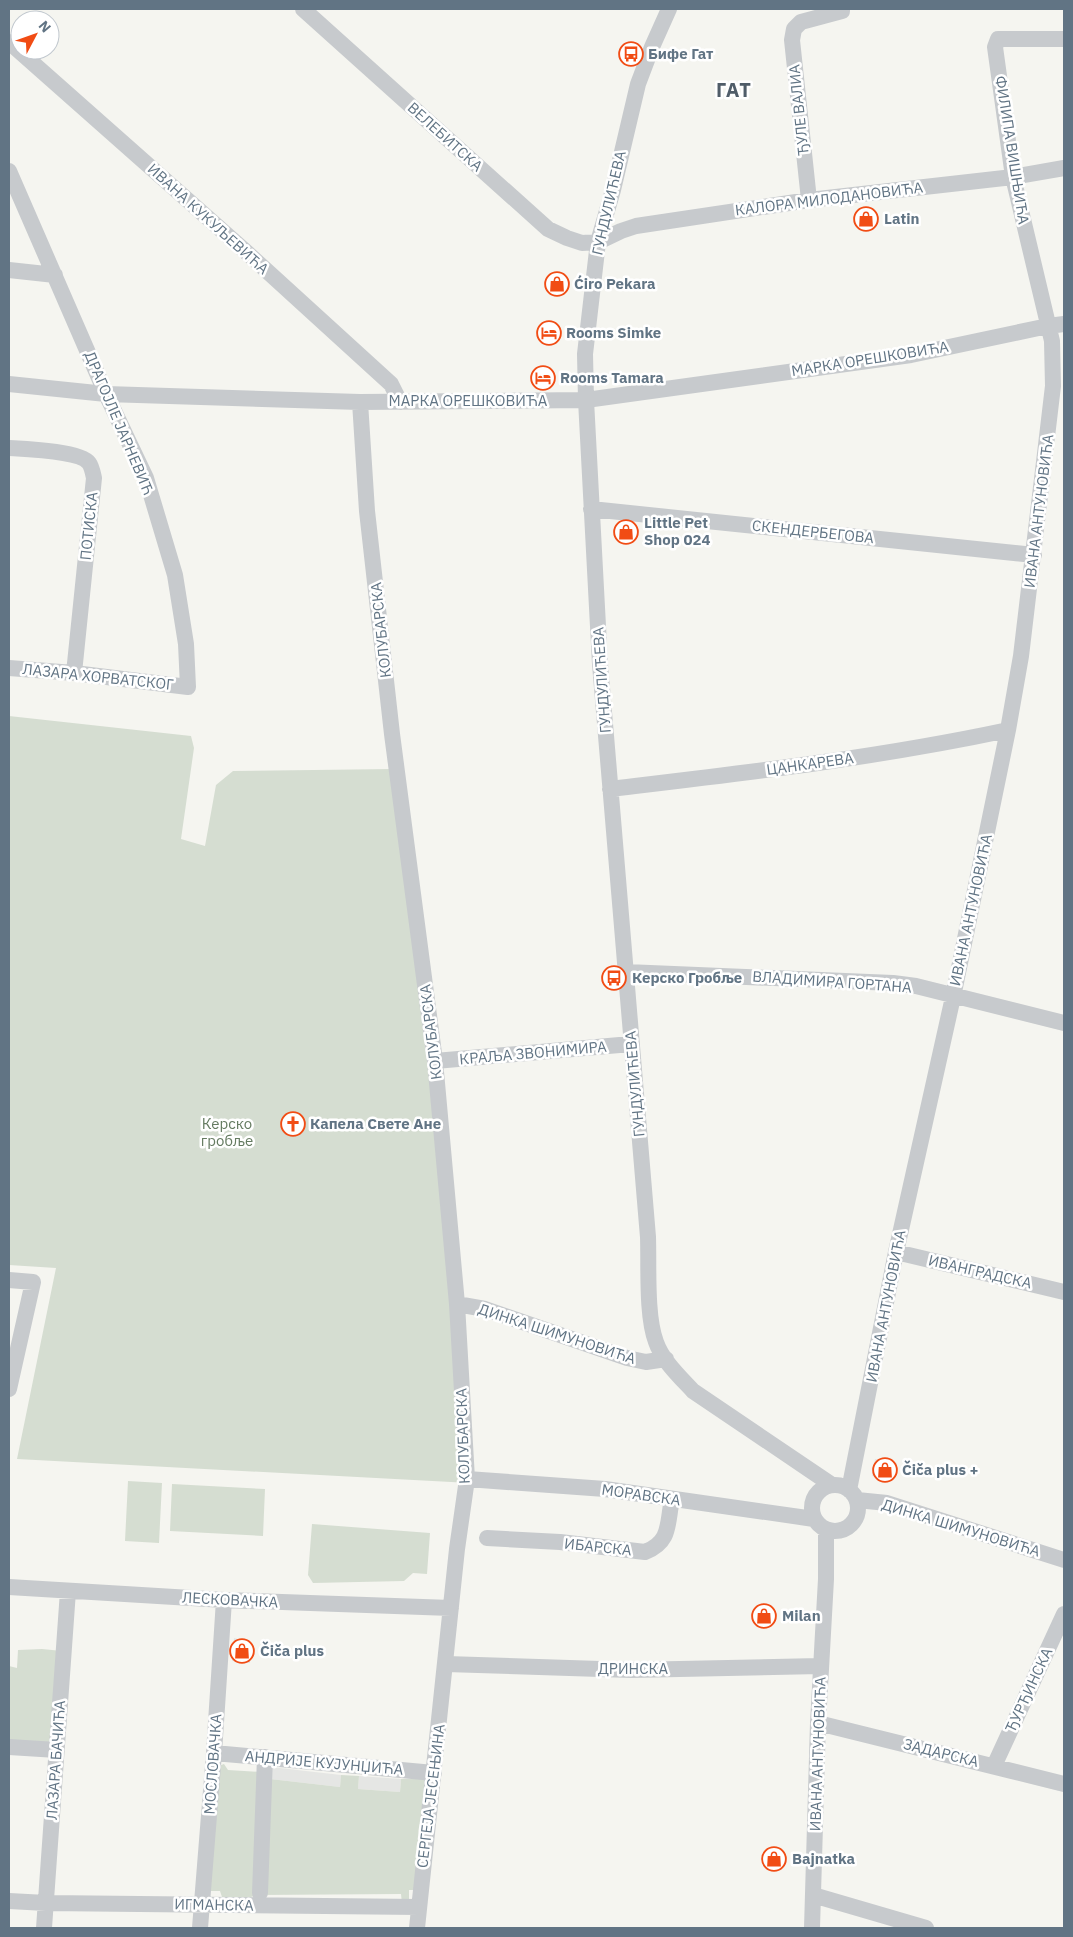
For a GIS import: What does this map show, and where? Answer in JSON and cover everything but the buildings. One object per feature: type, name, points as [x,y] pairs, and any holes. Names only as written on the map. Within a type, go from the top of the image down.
[{"type":"street","name":"ВЕЛЕБИТСКА","points":[[303,9],[548,229],[582,243],[598,242]]},
{"type":"street","name":"ГУНДУЛИЋЕВА","points":[[666,1360],[656,1341],[651,1319],[648,1237],[600,664],[585,354],[598,242],[613,190],[638,84],[652,47],[670,9]]},
{"type":"street","name":"ЂУЛЕ ВАЛИА","points":[[809,200],[792,40],[794,29],[801,22],[842,11],[842,9]]},
{"type":"street","name":"ФИЛИПА ВИШЊИЋА","points":[[1048,326],[1013,177],[995,47],[998,39],[1064,39]]},
{"type":"street","name":"ИВАНА КУКУЉЕВИЋА","points":[[9,42],[244,250],[391,384],[400,402]]},
{"type":"street","name":"КАЛОРА МИЛОДАНОВИЋА","points":[[598,242],[621,230],[636,226],[809,200],[1013,177],[1064,168]]},
{"type":"street","name":"ДРАГОЈЛЕ ЈАРНЕВИЋ","points":[[9,170],[106,394],[146,478],[175,575],[186,644],[188,687]]},
{"type":"street","points":[[9,270],[55,275]]},
{"type":"street","name":"МАРКА ОРЕШКОВИЋА","points":[[9,384],[106,394],[360,402],[586,400],[911,354],[1064,324]]},
{"type":"street","name":"ИВАНА АНТУНОВИЋА","points":[[853,1495],[896,1252],[953,997],[1008,730],[1021,656],[1053,386],[1054,362],[1048,326]]},
{"type":"street","name":"КОЛУБАРСКА","points":[[360,402],[367,511],[392,734],[435,1061],[457,1304],[466,1479],[446,1664]]},
{"type":"street","name":"ПОТИСКА","points":[[9,448],[76,455],[89,463],[92,469],[94,478],[74,673]]},
{"type":"street","name":"СКЕНДЕРБЕГОВА","points":[[591,509],[1034,555]]},
{"type":"street","name":"ЛАЗАРА ХОРВАТСКОГ","points":[[9,668],[74,673],[188,687]]},
{"type":"street","name":"ЦАНКАРЕВА","points":[[610,789],[808,765],[938,745],[1008,730]]},
{"type":"street","name":"ВЛАДИМИРА ГОРТАНА","points":[[626,972],[893,982],[1064,1023]]},
{"type":"street","name":"КРАЉА ЗВОНИМИРА","points":[[435,1061],[631,1044]]},
{"type":"street","name":"ИВАНГРАДСКА","points":[[896,1252],[1064,1292]]},
{"type":"street","points":[[9,1280],[33,1282],[9,1389]]},
{"type":"street","name":"ДИНКА ШИМУНОВИЋА","points":[[457,1304],[492,1311],[627,1358],[646,1362],[666,1360]]},
{"type":"street","points":[[666,1360],[693,1391],[801,1464],[825,1489]]},
{"type":"street","name":"МОРАВСКА","points":[[466,1479],[605,1489],[820,1524]]},
{"type":"street","points":[[841,1486],[853,1495],[858,1509],[856,1518],[851,1525],[843,1530],[834,1532],[820,1524],[812,1503],[825,1489],[841,1486]]},
{"type":"street","name":"ДИНКА ШИМУНОВИЋА","points":[[853,1495],[887,1503],[1064,1560]]},
{"type":"street","name":"ИБАРСКА","points":[[487,1538],[560,1542],[645,1552],[655,1548],[664,1540],[672,1499]]},
{"type":"street","name":"ИВАНА АНТУНОВИЋА","points":[[812,1928],[820,1666],[826,1579],[820,1524]]},
{"type":"street","name":"ИВАНА АНТУНОВИЋА","points":[[826,1579],[843,1530]]},
{"type":"street","name":"ЛЕСКОВАЧКА","points":[[9,1587],[224,1600],[451,1608]]},
{"type":"street","name":"ЛАЗАРА БАЧИЋА","points":[[44,1928],[68,1591]]},
{"type":"street","name":"МОСЛОВАЧКА","points":[[200,1928],[224,1600]]},
{"type":"street","name":"ЂУРЂИНСКА","points":[[994,1766],[1064,1614]]},
{"type":"street","name":"ДРИНСКА","points":[[446,1664],[631,1670],[820,1666]]},
{"type":"street","name":"СЕРГЕЈА ЈЕСЕЊИНА","points":[[418,1928],[418,1906],[446,1664]]},
{"type":"street","name":"ЗАДАРСКА","points":[[818,1723],[1064,1784]]},
{"type":"street","points":[[9,1747],[58,1750]]},
{"type":"street","name":"АНДРИЈЕ КУЈУНЏИЋА","points":[[214,1753],[434,1773]]},
{"type":"street","points":[[260,1893],[265,1757]]},
{"type":"street","points":[[813,1895],[926,1928]]},
{"type":"street","name":"ИГМАНСКА","points":[[9,1900],[201,1905],[418,1906]]},
{"type":"shaded area","name":"Čiča plus +","points":[[875,1459],[897,1463],[894,1480],[872,1476]]},
{"type":"shaded area","name":"Čiča plus","points":[[234,1638],[250,1642],[250,1663],[232,1661]]},
{"type":"shaded area","points":[[271,1767],[341,1775],[340,1787],[270,1779]]},
{"type":"shaded area","points":[[359,1776],[401,1779],[400,1792],[358,1789]]},
{"type":"green space","name":"Керско гробље","points":[[9,716],[191,736],[194,748],[181,839],[205,846],[216,785],[233,771],[393,769],[440,1073],[470,1483],[17,1459],[56,1268],[9,1265]]},
{"type":"green space","points":[[128,1481],[162,1483],[159,1543],[125,1541]]},
{"type":"green space","points":[[172,1484],[265,1489],[263,1536],[170,1531]]},
{"type":"green space","points":[[312,1524],[430,1533],[427,1574],[413,1573],[404,1581],[313,1583],[308,1575]]},
{"type":"green space","points":[[42,1649],[62,1651],[55,1747],[9,1744],[9,1666],[17,1668],[18,1650]]},
{"type":"green space","points":[[224,1764],[228,1770],[261,1772],[270,1779],[340,1787],[341,1775],[359,1776],[358,1789],[400,1792],[401,1779],[429,1779],[417,1890],[409,1890],[409,1904],[402,1904],[401,1894],[259,1895],[224,1903],[220,1891],[205,1891],[216,1767]]},
{"type":"place","name":"Бифе Гат","points":[[631,54]]},
{"type":"place","name":"Latin","points":[[866,219]]},
{"type":"place","name":"Ćiro Pekara","points":[[557,284]]},
{"type":"place","name":"Rooms Simke","points":[[549,333]]},
{"type":"place","name":"Rooms Tamara","points":[[543,378]]},
{"type":"place","name":"Little Pet Shop 024","points":[[626,532]]},
{"type":"place","name":"Керско Гробље","points":[[614,978]]},
{"type":"place","name":"Капела Свете Ане","points":[[293,1124]]},
{"type":"place","name":"Čiča plus +","points":[[885,1470]]},
{"type":"place","name":"Milan","points":[[764,1616]]},
{"type":"place","name":"Čiča plus","points":[[242,1651]]},
{"type":"place","name":"Bajnatka","points":[[774,1859]]},
{"type":"district","name":"ГАТ","points":[[734,90]]}]
